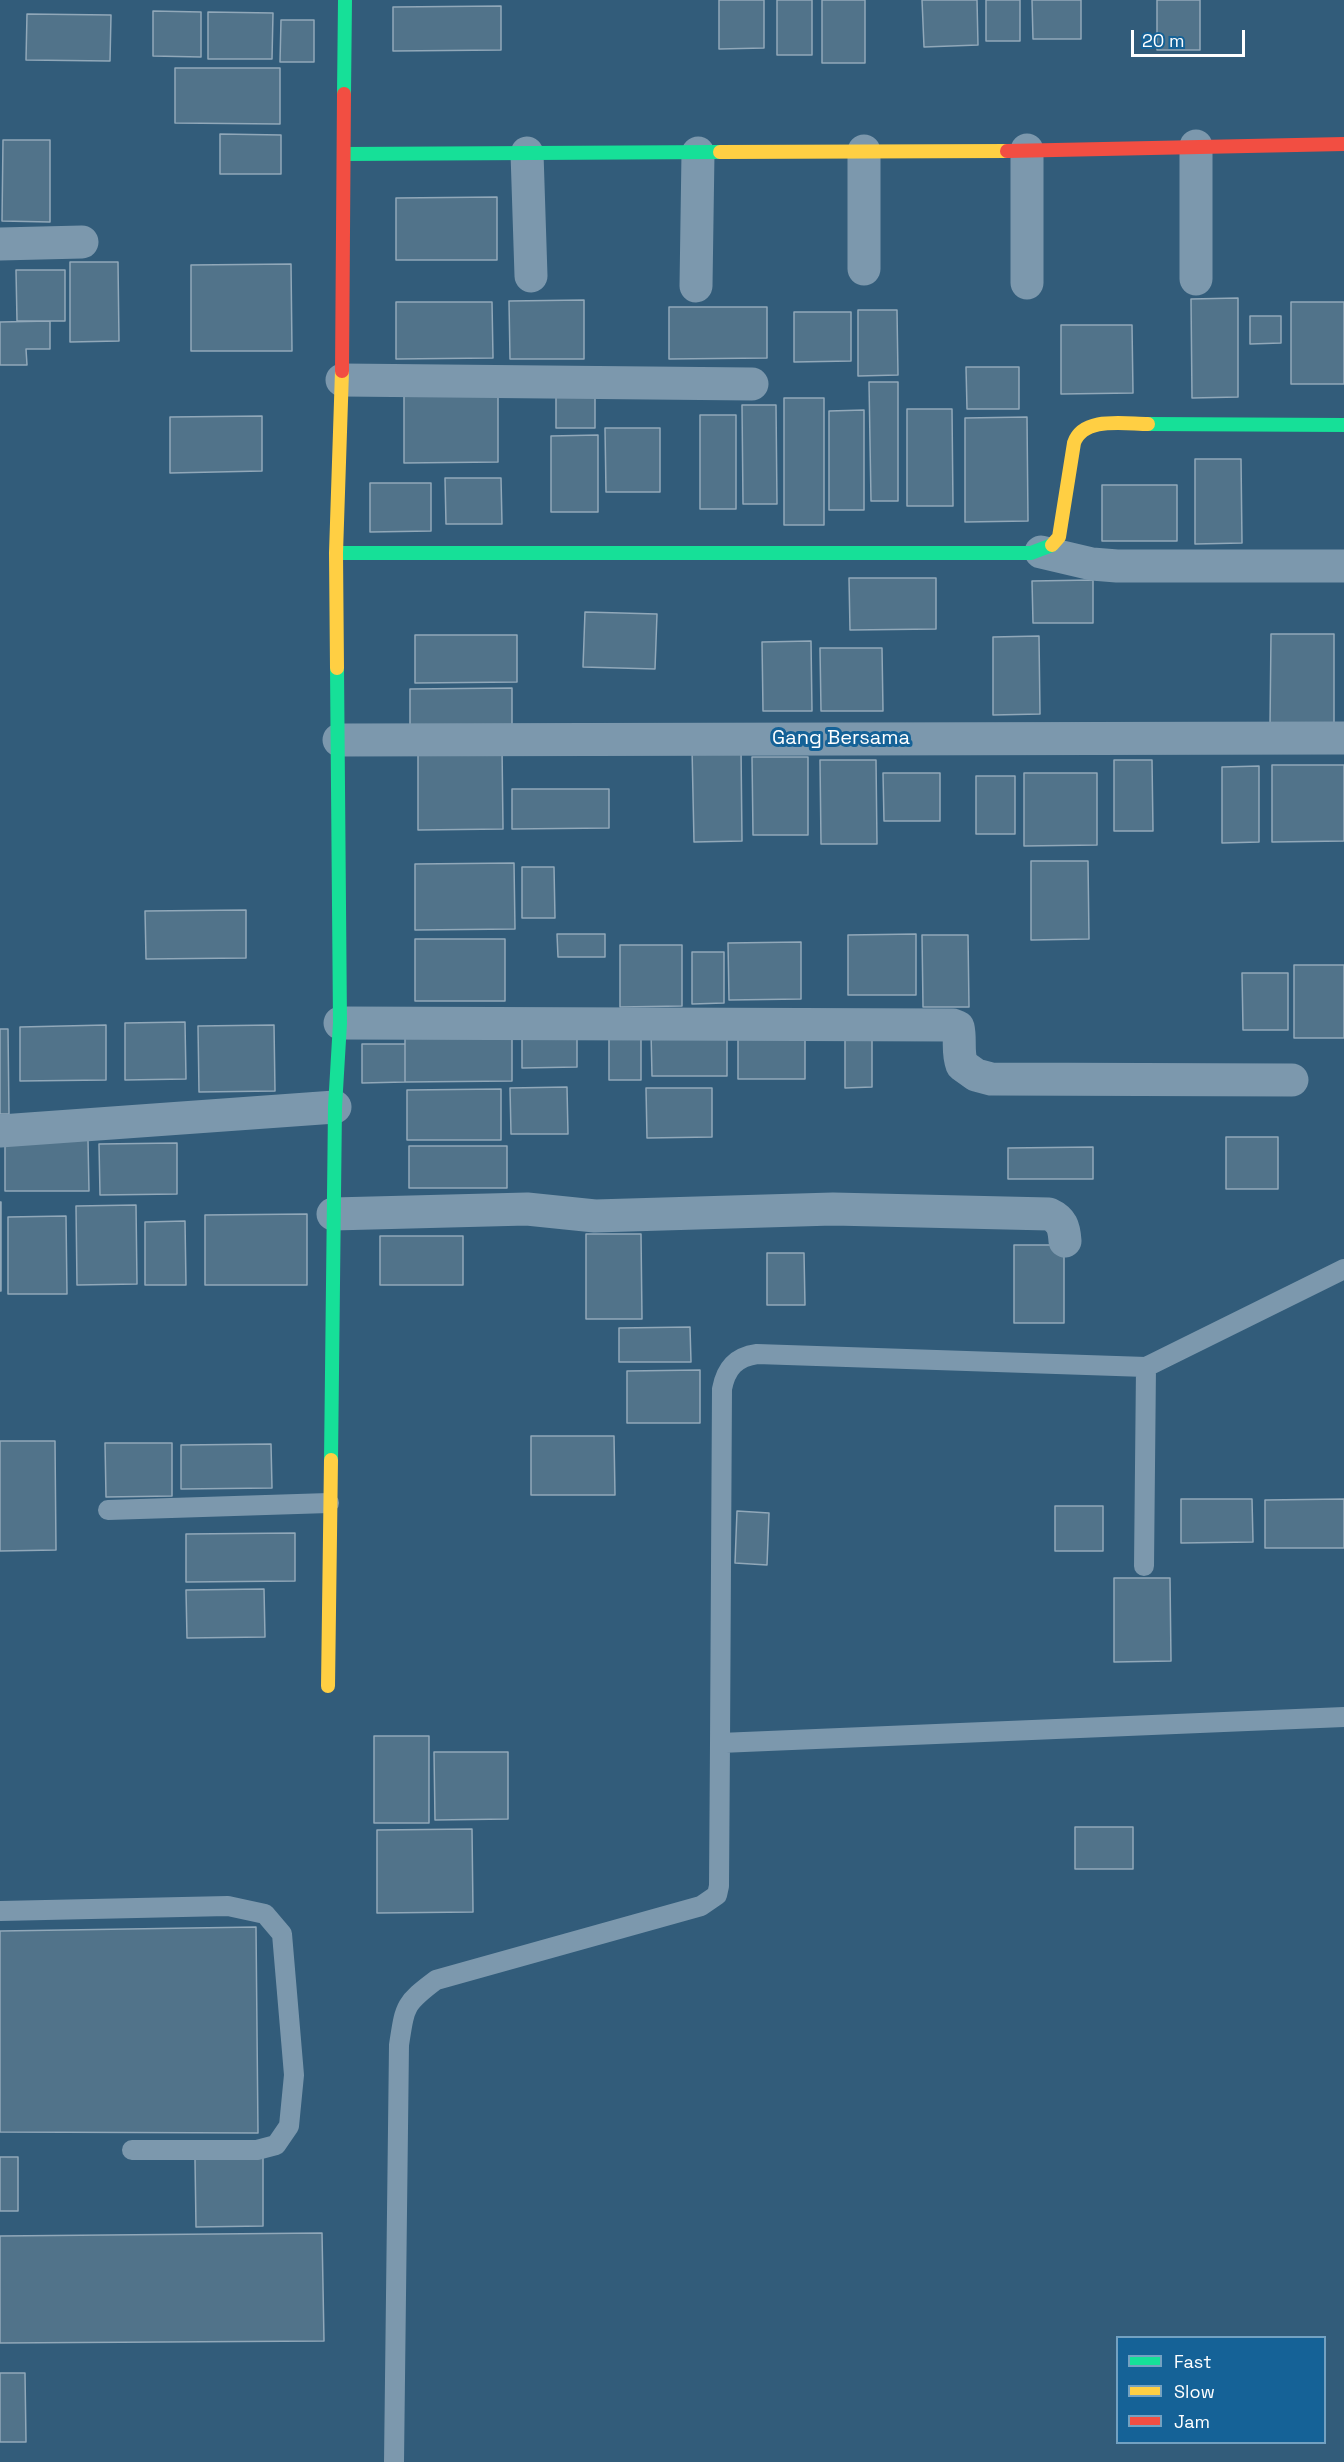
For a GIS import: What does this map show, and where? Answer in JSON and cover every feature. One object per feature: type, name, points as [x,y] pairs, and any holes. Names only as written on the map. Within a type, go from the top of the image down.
[{"type":"street","points":[[328,1686],[333,1214],[335,1107],[340,1023],[336,554],[342,380],[345,0]]},
{"type":"street","points":[[344,154],[864,152],[1344,144]]},
{"type":"street","points":[[1197,146],[1197,279]]},
{"type":"street","points":[[1027,150],[1027,282]]},
{"type":"street","points":[[864,152],[864,268]]},
{"type":"street","points":[[527,153],[531,276]]},
{"type":"street","points":[[696,286],[698,153]]},
{"type":"street","points":[[0,244],[82,242]]},
{"type":"street","points":[[342,380],[752,384]]},
{"type":"street","points":[[336,554],[1031,554],[1041,552],[1055,543],[1059,537],[1074,443],[1076,436],[1083,428],[1104,424],[1344,425]]},
{"type":"street","points":[[1041,552],[1092,564],[1117,566],[1344,566]]},
{"type":"street","name":"Gang Bersama","points":[[339,740],[1344,738]]},
{"type":"street","points":[[340,1023],[953,1025],[958,1027],[962,1065],[976,1075],[991,1079],[1292,1080]]},
{"type":"street","points":[[0,1131],[335,1107]]},
{"type":"street","points":[[333,1214],[527,1209],[594,1216],[832,1209],[1049,1214],[1058,1218],[1064,1228],[1065,1241]]},
{"type":"lane","points":[[394,2462],[399,2045],[404,2014],[413,1998],[436,1980],[701,1906],[717,1895],[719,1886],[722,1389],[724,1379],[736,1361],[757,1353],[1146,1367],[1344,1269]]},
{"type":"lane","points":[[1144,1566],[1146,1367]]},
{"type":"lane","points":[[108,1510],[329,1503]]},
{"type":"lane","points":[[720,1743],[1344,1717]]},
{"type":"lane","points":[[0,1911],[228,1906],[265,1914],[282,1934],[294,2075],[289,2126],[276,2145],[257,2150],[132,2150]]},
{"type":"building","points":[[719,0],[764,0],[764,48],[719,49]]},
{"type":"building","points":[[777,0],[812,0],[812,55],[777,55]]},
{"type":"building","points":[[822,0],[865,0],[865,63],[822,63]]},
{"type":"building","points":[[922,0],[977,0],[978,45],[924,47]]},
{"type":"building","points":[[986,0],[1020,0],[1020,41],[986,41]]},
{"type":"building","points":[[1032,0],[1081,0],[1081,39],[1033,39]]},
{"type":"building","points":[[1157,0],[1200,0],[1200,50],[1157,50]]},
{"type":"building","points":[[501,6],[501,50],[393,51],[393,7]]},
{"type":"building","points":[[153,11],[201,12],[201,57],[153,56]]},
{"type":"building","points":[[208,12],[273,13],[272,59],[208,59]]},
{"type":"building","points":[[27,14],[111,15],[110,61],[26,60]]},
{"type":"building","points":[[281,20],[314,20],[314,62],[280,62]]},
{"type":"building","points":[[175,68],[280,68],[280,124],[175,123]]},
{"type":"building","points":[[220,134],[281,135],[281,174],[220,174]]},
{"type":"building","points":[[3,140],[50,140],[50,222],[2,221]]},
{"type":"building","points":[[497,197],[497,260],[396,260],[396,198]]},
{"type":"building","points":[[70,262],[118,262],[119,341],[70,342]]},
{"type":"building","points":[[291,264],[292,351],[191,351],[191,265]]},
{"type":"building","points":[[16,270],[65,270],[65,321],[17,321]]},
{"type":"building","points":[[1238,298],[1238,397],[1192,398],[1191,299]]},
{"type":"building","points":[[584,300],[584,359],[510,359],[509,301]]},
{"type":"building","points":[[396,302],[492,302],[493,358],[396,359]]},
{"type":"building","points":[[1291,302],[1344,302],[1344,384],[1291,384]]},
{"type":"building","points":[[669,307],[767,307],[767,358],[669,359]]},
{"type":"building","points":[[858,310],[897,310],[898,375],[858,376]]},
{"type":"building","points":[[794,312],[851,312],[851,361],[794,362]]},
{"type":"building","points":[[1250,316],[1281,316],[1281,343],[1250,344]]},
{"type":"building","points":[[50,321],[50,349],[26,349],[27,365],[0,365],[0,322]]},
{"type":"building","points":[[1061,325],[1132,325],[1133,393],[1061,394]]},
{"type":"building","points":[[966,367],[1019,367],[1019,409],[967,409]]},
{"type":"building","points":[[869,382],[898,382],[898,501],[871,501]]},
{"type":"building","points":[[556,389],[595,389],[595,428],[556,428]]},
{"type":"building","points":[[498,395],[498,462],[404,463],[404,396]]},
{"type":"building","points":[[784,398],[824,398],[824,525],[784,525]]},
{"type":"building","points":[[742,405],[776,405],[777,504],[743,504]]},
{"type":"building","points":[[907,409],[952,409],[953,506],[907,506]]},
{"type":"building","points":[[864,410],[864,510],[829,510],[829,411]]},
{"type":"building","points":[[700,415],[736,415],[736,509],[700,509]]},
{"type":"building","points":[[262,416],[262,471],[170,473],[170,417]]},
{"type":"building","points":[[1027,417],[1028,521],[965,522],[965,418]]},
{"type":"building","points":[[605,428],[660,428],[660,492],[606,492]]},
{"type":"building","points":[[598,435],[598,512],[551,512],[551,436]]},
{"type":"building","points":[[1195,459],[1241,459],[1242,543],[1195,544]]},
{"type":"building","points":[[445,478],[501,478],[502,524],[446,524]]},
{"type":"building","points":[[370,483],[431,483],[431,531],[370,532]]},
{"type":"building","points":[[1102,485],[1177,485],[1177,541],[1102,541]]},
{"type":"building","points":[[849,578],[936,578],[936,629],[850,630]]},
{"type":"building","points":[[1093,580],[1093,623],[1033,623],[1032,581]]},
{"type":"building","points":[[585,612],[657,614],[655,669],[583,667]]},
{"type":"building","points":[[1271,634],[1334,634],[1334,726],[1270,726]]},
{"type":"building","points":[[415,635],[517,635],[517,682],[415,683]]},
{"type":"building","points":[[1039,636],[1040,714],[993,715],[993,637]]},
{"type":"building","points":[[811,641],[812,711],[763,711],[762,642]]},
{"type":"building","points":[[820,648],[882,648],[883,711],[821,711]]},
{"type":"building","points":[[512,688],[512,731],[410,732],[410,689]]},
{"type":"building","points":[[502,747],[503,829],[418,830],[418,748]]},
{"type":"building","points":[[741,748],[742,841],[694,842],[692,749]]},
{"type":"building","points":[[752,757],[808,757],[808,835],[753,835]]},
{"type":"building","points":[[820,760],[876,760],[877,844],[821,844]]},
{"type":"building","points":[[1114,760],[1152,760],[1153,831],[1114,831]]},
{"type":"building","points":[[1272,765],[1344,765],[1344,841],[1272,842]]},
{"type":"building","points":[[1259,766],[1259,842],[1222,843],[1222,767]]},
{"type":"building","points":[[883,773],[940,773],[940,821],[884,821]]},
{"type":"building","points":[[1024,773],[1097,773],[1097,845],[1024,846]]},
{"type":"building","points":[[976,776],[1015,776],[1015,834],[976,834]]},
{"type":"building","points":[[512,789],[609,789],[609,828],[512,829]]},
{"type":"building","points":[[1031,861],[1088,861],[1089,939],[1031,940]]},
{"type":"building","points":[[514,863],[515,929],[415,930],[415,864]]},
{"type":"building","points":[[522,867],[554,867],[555,918],[522,918]]},
{"type":"building","points":[[246,910],[246,958],[146,959],[145,911]]},
{"type":"building","points":[[557,934],[605,934],[605,957],[558,957]]},
{"type":"building","points":[[916,934],[916,995],[848,995],[848,935]]},
{"type":"building","points":[[922,935],[968,935],[969,1007],[923,1007]]},
{"type":"building","points":[[415,939],[505,939],[505,1001],[415,1001]]},
{"type":"building","points":[[801,942],[801,999],[729,1000],[728,943]]},
{"type":"building","points":[[620,945],[682,945],[682,1006],[620,1007]]},
{"type":"building","points":[[692,952],[724,952],[724,1003],[692,1004]]},
{"type":"building","points":[[1294,965],[1344,965],[1344,1038],[1294,1038]]},
{"type":"building","points":[[1242,973],[1288,973],[1288,1030],[1243,1030]]},
{"type":"building","points":[[185,1022],[186,1079],[125,1080],[125,1023]]},
{"type":"building","points":[[106,1025],[106,1080],[20,1081],[20,1027]]},
{"type":"building","points":[[274,1025],[275,1091],[199,1092],[198,1026]]},
{"type":"building","points":[[0,1029],[8,1029],[9,1114],[0,1114]]},
{"type":"building","points":[[405,1030],[512,1030],[512,1081],[405,1082]]},
{"type":"building","points":[[727,1031],[727,1076],[652,1076],[651,1032]]},
{"type":"building","points":[[522,1032],[577,1032],[577,1067],[522,1068]]},
{"type":"building","points":[[738,1034],[805,1034],[805,1079],[738,1079]]},
{"type":"building","points":[[609,1036],[641,1036],[641,1080],[609,1080]]},
{"type":"building","points":[[845,1039],[872,1039],[872,1087],[845,1088]]},
{"type":"building","points":[[362,1044],[405,1044],[405,1082],[362,1083]]},
{"type":"building","points":[[567,1087],[568,1134],[511,1134],[510,1088]]},
{"type":"building","points":[[646,1088],[712,1088],[712,1137],[647,1138]]},
{"type":"building","points":[[501,1089],[501,1140],[407,1140],[407,1090]]},
{"type":"building","points":[[1226,1137],[1278,1137],[1278,1189],[1226,1189]]},
{"type":"building","points":[[5,1140],[88,1140],[89,1191],[5,1191]]},
{"type":"building","points":[[177,1143],[177,1194],[100,1195],[99,1144]]},
{"type":"building","points":[[409,1146],[507,1146],[507,1188],[409,1188]]},
{"type":"building","points":[[1093,1147],[1093,1179],[1008,1179],[1008,1148]]},
{"type":"building","points":[[0,1202],[1,1291],[0,1291]]},
{"type":"building","points":[[136,1205],[137,1284],[77,1285],[76,1206]]},
{"type":"building","points":[[307,1214],[307,1285],[205,1285],[205,1215]]},
{"type":"building","points":[[66,1216],[67,1294],[8,1294],[8,1217]]},
{"type":"building","points":[[185,1221],[186,1285],[145,1285],[145,1222]]},
{"type":"building","points":[[586,1234],[641,1234],[642,1319],[586,1319]]},
{"type":"building","points":[[380,1236],[463,1236],[463,1285],[380,1285]]},
{"type":"building","points":[[1014,1245],[1064,1245],[1064,1323],[1014,1323]]},
{"type":"building","points":[[767,1253],[804,1253],[805,1305],[767,1305]]},
{"type":"building","points":[[690,1327],[691,1362],[619,1362],[619,1328]]},
{"type":"building","points":[[700,1370],[700,1423],[627,1423],[627,1371]]},
{"type":"building","points":[[531,1436],[614,1436],[615,1495],[531,1495]]},
{"type":"building","points":[[0,1441],[55,1441],[56,1550],[0,1551]]},
{"type":"building","points":[[105,1443],[172,1443],[172,1496],[106,1497]]},
{"type":"building","points":[[271,1444],[272,1488],[181,1489],[181,1445]]},
{"type":"building","points":[[1181,1499],[1252,1499],[1253,1542],[1181,1543]]},
{"type":"building","points":[[1344,1499],[1344,1548],[1265,1548],[1265,1500]]},
{"type":"building","points":[[1055,1506],[1103,1506],[1103,1551],[1055,1551]]},
{"type":"building","points":[[737,1511],[769,1513],[767,1565],[735,1563]]},
{"type":"building","points":[[295,1533],[295,1581],[186,1582],[186,1534]]},
{"type":"building","points":[[1114,1578],[1170,1578],[1171,1661],[1114,1662]]},
{"type":"building","points":[[264,1589],[265,1637],[187,1638],[186,1590]]},
{"type":"building","points":[[374,1736],[429,1736],[429,1823],[374,1823]]},
{"type":"building","points":[[434,1752],[508,1752],[508,1819],[435,1820]]},
{"type":"building","points":[[1075,1827],[1133,1827],[1133,1869],[1075,1869]]},
{"type":"building","points":[[472,1829],[473,1912],[377,1913],[377,1830]]},
{"type":"building","points":[[256,1927],[258,2133],[0,2132],[0,1931]]},
{"type":"building","points":[[0,2157],[18,2157],[18,2211],[0,2211]]},
{"type":"building","points":[[263,2158],[263,2226],[196,2227],[195,2159]]},
{"type":"building","points":[[322,2233],[324,2341],[0,2343],[0,2236]]},
{"type":"building","points":[[0,2373],[25,2373],[26,2442],[0,2442]]},
{"type":"traffic: fast","points":[[344,94],[345,0]]},
{"type":"traffic: fast","points":[[344,154],[720,152]]},
{"type":"traffic: fast","points":[[1148,424],[1344,425]]},
{"type":"traffic: fast","points":[[336,553],[1031,553],[1052,545]]},
{"type":"traffic: fast","points":[[331,1460],[335,1107],[340,1023],[337,668]]},
{"type":"traffic: slow","points":[[720,152],[1007,151]]},
{"type":"traffic: slow","points":[[337,668],[336,553],[342,371]]},
{"type":"traffic: slow","points":[[1052,545],[1059,537],[1074,443],[1079,434],[1095,425],[1106,423],[1148,424]]},
{"type":"traffic: slow","points":[[328,1686],[331,1460]]},
{"type":"traffic: jam","points":[[342,371],[344,94]]},
{"type":"traffic: jam","points":[[1007,151],[1344,144]]}]
